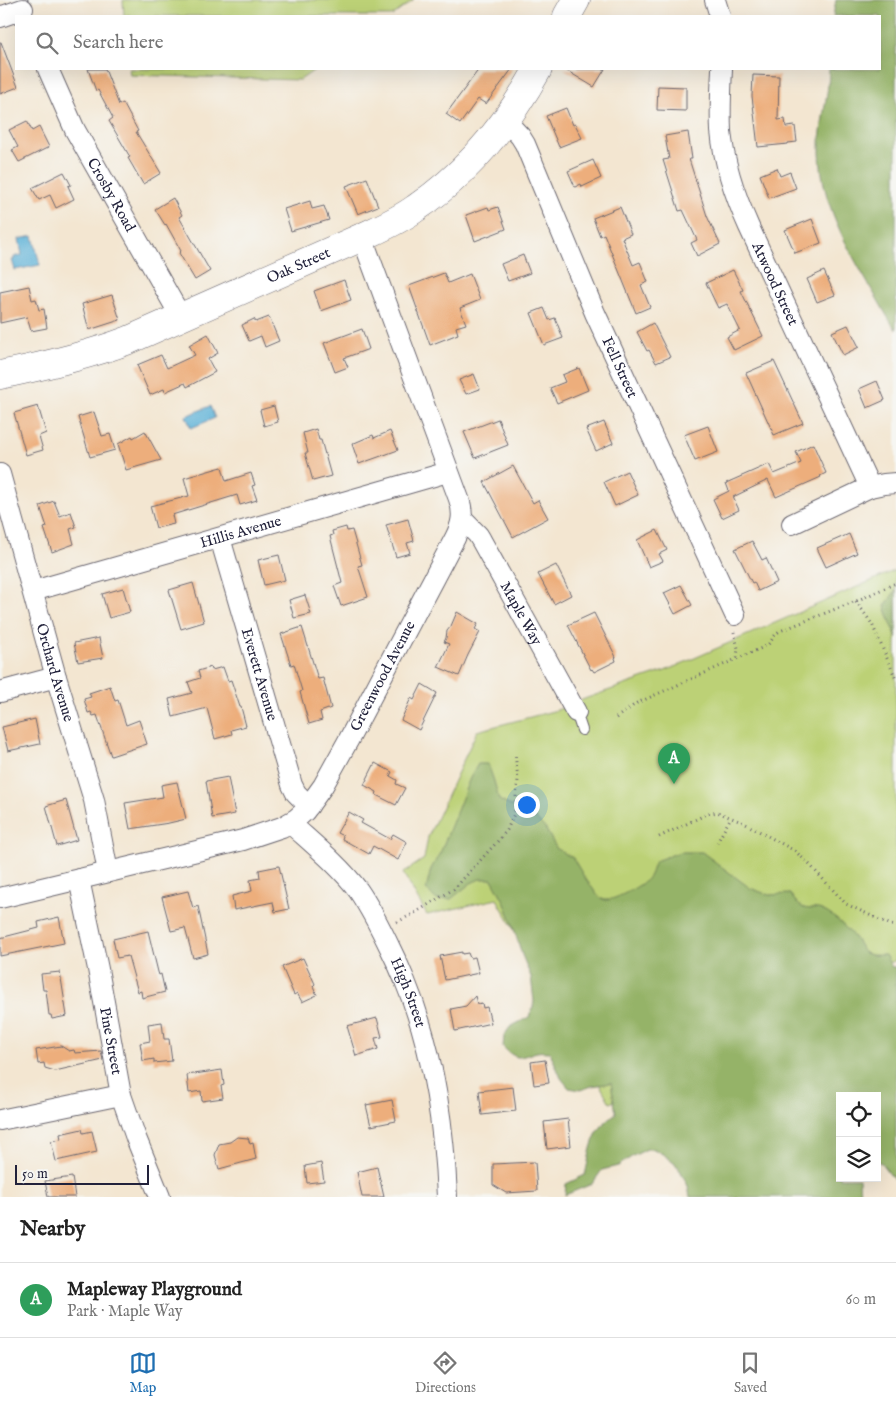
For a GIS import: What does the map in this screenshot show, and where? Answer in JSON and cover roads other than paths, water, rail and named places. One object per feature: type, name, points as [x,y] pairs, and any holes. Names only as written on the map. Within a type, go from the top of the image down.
[{"type":"street","points":[[568,15],[576,0]]},
{"type":"street","points":[[715,0],[720,15]]},
{"type":"street","points":[[0,18],[23,8]]},
{"type":"street","name":"Crosby Road","points":[[48,70],[75,130],[181,317]]},
{"type":"street","name":"Oak Street","points":[[0,375],[61,362],[102,350],[142,335],[362,237],[400,218],[434,195],[485,146],[505,120],[537,70]]},
{"type":"street","name":"Atwood Street","points":[[722,70],[721,132],[734,190],[749,227],[870,487]]},
{"type":"street","name":"Fell Street","points":[[505,120],[525,144],[595,313],[735,616]]},
{"type":"street","points":[[362,237],[460,503],[462,519]]},
{"type":"street","name":"Hillis Avenue","points":[[33,591],[448,472]]},
{"type":"street","name":"Orchard Avenue","points":[[0,474],[56,677],[94,800],[108,872]]},
{"type":"street","points":[[792,524],[870,487],[896,483]]},
{"type":"street","name":"Maple Way","points":[[462,519],[478,535],[579,721]]},
{"type":"street","name":"Greenwood Avenue","points":[[0,898],[243,840],[272,831],[302,815],[323,786],[350,740],[459,530],[462,519]]},
{"type":"street","name":"Everett Avenue","points":[[220,538],[292,785],[296,793],[309,806]]},
{"type":"street","points":[[0,692],[56,677]]},
{"type":"street","name":"High Street","points":[[290,823],[339,868],[357,889],[371,910],[405,981],[427,1048],[434,1080],[444,1156],[447,1197]]},
{"type":"street","name":"Pine Street","points":[[79,879],[122,1095],[160,1197]]},
{"type":"street","points":[[0,1120],[122,1095]]},
{"type":"water","points":[[33,236],[40,265],[15,270],[12,260],[14,260],[14,257],[22,255],[19,239]]},
{"type":"water","points":[[210,406],[215,418],[191,428],[186,416]]},
{"type":"place","name":"Mapleway Playground","points":[[674,784]]}]
